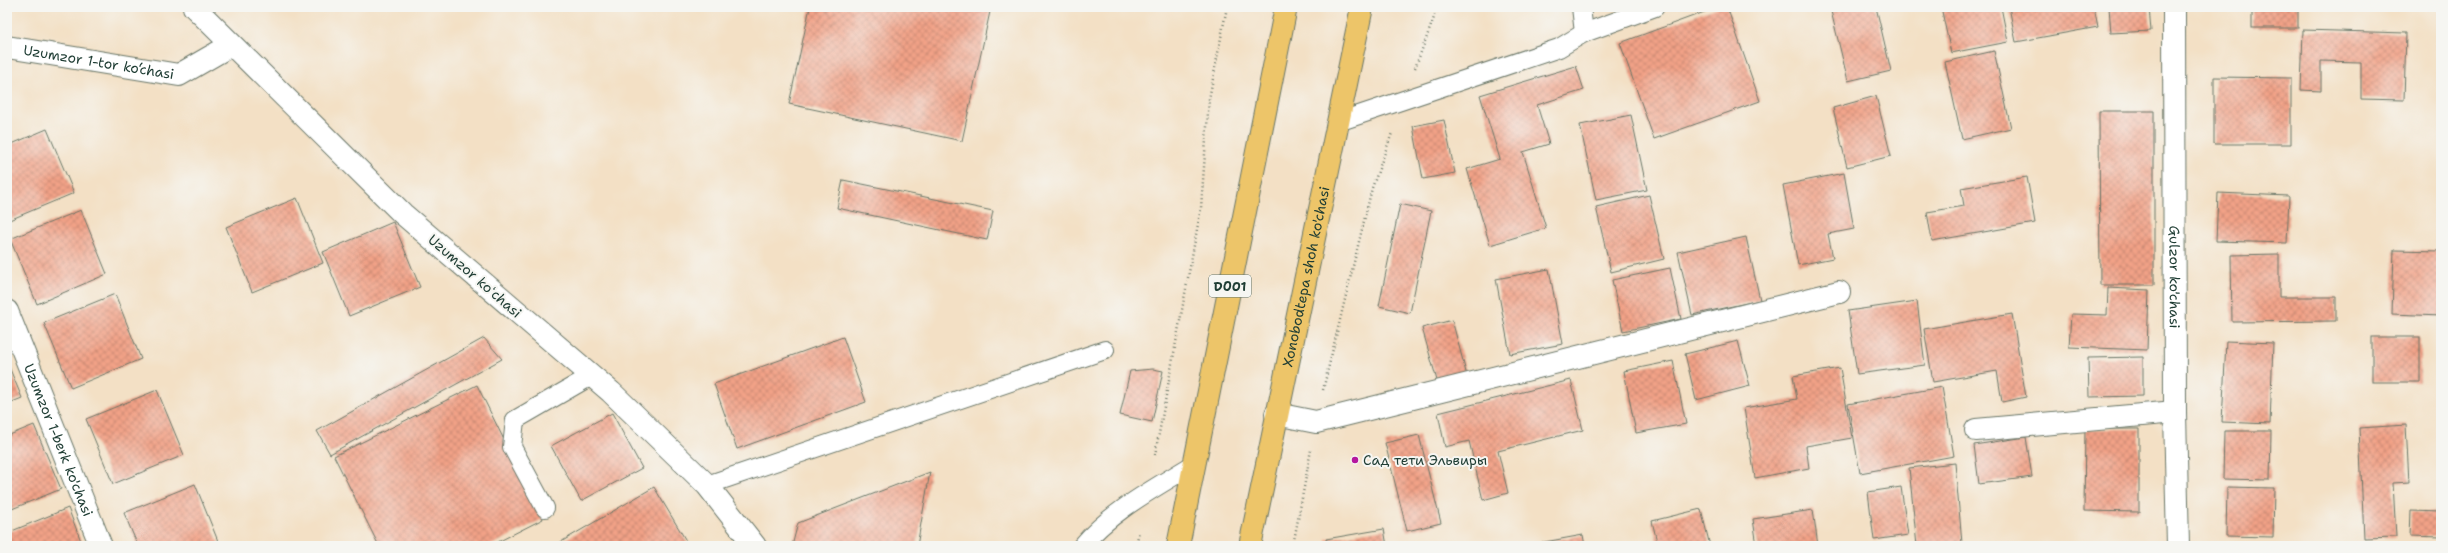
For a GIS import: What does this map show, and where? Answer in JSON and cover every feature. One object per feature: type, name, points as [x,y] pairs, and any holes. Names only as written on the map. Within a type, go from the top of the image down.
[{"type":"highway","name":"Xonobodtepa shoh ko'chasi","points":[[1250,546],[1276,414],[1362,7]]},
{"type":"highway","points":[[1356,37],[1366,7]]},
{"type":"highway","name":"D001","points":[[1178,546],[1284,14]]},
{"type":"street","name":"Uzumzor koʻchasi","points":[[194,7],[403,214],[591,376],[707,485],[755,546]]},
{"type":"street","name":"Gulzor ko'chasi","points":[[2174,7],[2175,412],[2178,546]]},
{"type":"street","name":"Uzumzor 1-tor ko‘chasi","points":[[7,47],[179,75],[231,45]]},
{"type":"street","points":[[1276,414],[1316,422],[1839,292]]},
{"type":"street","name":"Uzumzor 1-berk ko'chasi","points":[[7,311],[101,546]]},
{"type":"street","points":[[1976,430],[2175,412]]},
{"type":"lane","points":[[1581,7],[1584,33]]},
{"type":"lane","points":[[1338,122],[1559,48],[1584,33],[1655,7]]},
{"type":"lane","points":[[707,485],[1105,350]]},
{"type":"lane","points":[[546,508],[512,447],[515,420],[591,376]]},
{"type":"lane","points":[[1082,546],[1097,528],[1147,492],[1194,464]]},
{"type":"path","points":[[1147,492],[1201,208],[1209,99],[1227,7]]},
{"type":"path","points":[[1293,546],[1316,422],[1341,312],[1372,188],[1438,7]]},
{"type":"building","points":[[810,7],[991,7],[962,141],[789,104]]},
{"type":"building","points":[[1718,7],[1727,7],[1760,101],[1654,139],[1620,43]]},
{"type":"building","points":[[1830,7],[1876,7],[1891,71],[1848,81]]},
{"type":"building","points":[[1941,7],[2001,7],[2008,42],[1951,53]]},
{"type":"building","points":[[2009,7],[2094,7],[2098,27],[2016,42]]},
{"type":"building","points":[[2109,7],[2149,7],[2151,31],[2111,33]]},
{"type":"building","points":[[2252,7],[2298,7],[2298,28],[2252,28]]},
{"type":"building","points":[[2303,30],[2406,33],[2404,100],[2361,99],[2361,62],[2321,61],[2321,91],[2301,90]]},
{"type":"building","points":[[1994,51],[2011,128],[1962,139],[1945,62]]},
{"type":"building","points":[[1576,66],[1584,90],[1537,105],[1549,144],[1523,152],[1546,228],[1490,245],[1467,169],[1500,159],[1480,95]]},
{"type":"building","points":[[2214,77],[2291,78],[2291,144],[2214,144]]},
{"type":"building","points":[[1876,96],[1891,156],[1847,167],[1833,108]]},
{"type":"building","points":[[2099,111],[2154,111],[2154,285],[2100,285]]},
{"type":"building","points":[[1631,115],[1647,190],[1596,200],[1580,125]]},
{"type":"building","points":[[1444,120],[1455,173],[1423,179],[1413,126]]},
{"type":"building","points":[[47,129],[74,193],[7,221],[7,146]]},
{"type":"building","points":[[1844,173],[1854,229],[1828,234],[1833,258],[1798,265],[1783,185]]},
{"type":"building","points":[[2027,177],[2035,223],[1932,241],[1927,212],[1964,206],[1961,188]]},
{"type":"building","points":[[843,180],[993,211],[987,240],[837,208]]},
{"type":"building","points":[[2218,193],[2289,196],[2287,243],[2216,241]]},
{"type":"building","points":[[1649,195],[1664,259],[1611,272],[1596,207]]},
{"type":"building","points":[[297,198],[323,263],[252,292],[226,227]]},
{"type":"building","points":[[1400,204],[1431,211],[1410,313],[1379,306]]},
{"type":"building","points":[[81,210],[107,274],[37,304],[10,239]]},
{"type":"building","points":[[393,222],[420,287],[349,316],[323,252]]},
{"type":"building","points":[[1746,237],[1760,300],[1692,315],[1678,252]]},
{"type":"building","points":[[2394,250],[2441,251],[2441,316],[2392,314]]},
{"type":"building","points":[[2279,254],[2279,297],[2336,297],[2336,321],[2232,322],[2231,255]]},
{"type":"building","points":[[1670,268],[1681,319],[1623,331],[1612,280]]},
{"type":"building","points":[[1549,269],[1563,344],[1510,354],[1496,279]]},
{"type":"building","points":[[2108,288],[2149,290],[2147,350],[2069,347],[2071,314],[2107,315]]},
{"type":"building","points":[[115,294],[141,359],[71,388],[44,323]]},
{"type":"building","points":[[1917,301],[1925,365],[1857,374],[1848,311]]},
{"type":"building","points":[[2012,314],[2026,397],[2002,402],[1997,371],[1933,382],[1924,329]]},
{"type":"building","points":[[1452,320],[1467,376],[1438,384],[1422,328]]},
{"type":"building","points":[[843,337],[866,402],[737,449],[714,384]]},
{"type":"building","points":[[2372,337],[2420,337],[2420,382],[2372,382]]},
{"type":"building","points":[[484,338],[502,359],[330,454],[317,431]]},
{"type":"building","points":[[1738,341],[1750,386],[1696,400],[1685,354]]},
{"type":"building","points":[[2226,341],[2273,343],[2270,424],[2222,422]]},
{"type":"building","points":[[2143,357],[2143,396],[2089,397],[2088,358]]},
{"type":"building","points":[[1673,361],[1686,424],[1636,433],[1624,371]]},
{"type":"building","points":[[7,362],[22,398],[7,404]]},
{"type":"building","points":[[1840,368],[1852,438],[1806,446],[1809,468],[1755,478],[1744,408],[1797,399],[1793,376]]},
{"type":"building","points":[[1153,369],[1163,371],[1152,422],[1120,415],[1130,371]]},
{"type":"building","points":[[1571,380],[1583,430],[1498,451],[1508,493],[1483,500],[1469,441],[1445,447],[1438,413]]},
{"type":"building","points":[[477,385],[543,519],[490,546],[379,546],[334,456]]},
{"type":"building","points":[[1942,387],[1954,456],[1860,473],[1848,404]]},
{"type":"building","points":[[157,390],[184,455],[113,484],[86,419]]},
{"type":"building","points":[[612,413],[642,468],[581,501],[551,446]]},
{"type":"building","points":[[34,425],[61,489],[7,511],[7,436]]},
{"type":"building","points":[[2406,425],[2409,482],[2393,483],[2396,537],[2364,538],[2359,428]]},
{"type":"building","points":[[2085,429],[2139,429],[2139,512],[2084,511]]},
{"type":"building","points":[[2224,431],[2271,431],[2270,480],[2223,479]]},
{"type":"building","points":[[1419,435],[1441,523],[1407,531],[1385,443]]},
{"type":"building","points":[[2026,437],[2032,477],[1979,484],[1974,445]]},
{"type":"building","points":[[1955,463],[1962,543],[1917,546],[1909,468]]},
{"type":"building","points":[[930,472],[917,546],[792,546],[798,523]]},
{"type":"building","points":[[195,484],[220,546],[138,546],[124,513]]},
{"type":"building","points":[[654,487],[688,544],[685,546],[554,546]]},
{"type":"building","points":[[1901,487],[1908,535],[1874,540],[1868,492]]},
{"type":"building","points":[[2227,487],[2274,488],[2273,537],[2226,536]]},
{"type":"building","points":[[68,508],[83,546],[7,546],[7,533]]},
{"type":"building","points":[[1701,509],[1710,546],[1658,546],[1652,521]]},
{"type":"building","points":[[1813,510],[1818,546],[1757,546],[1753,519]]},
{"type":"building","points":[[2411,511],[2441,512],[2441,537],[2410,536]]},
{"type":"building","points":[[1384,529],[1387,546],[1327,546],[1326,539]]},
{"type":"building","points":[[1583,535],[1585,546],[1528,545]]},
{"type":"place","name":"Сад тети Эльвиры","points":[[1355,460]]}]
